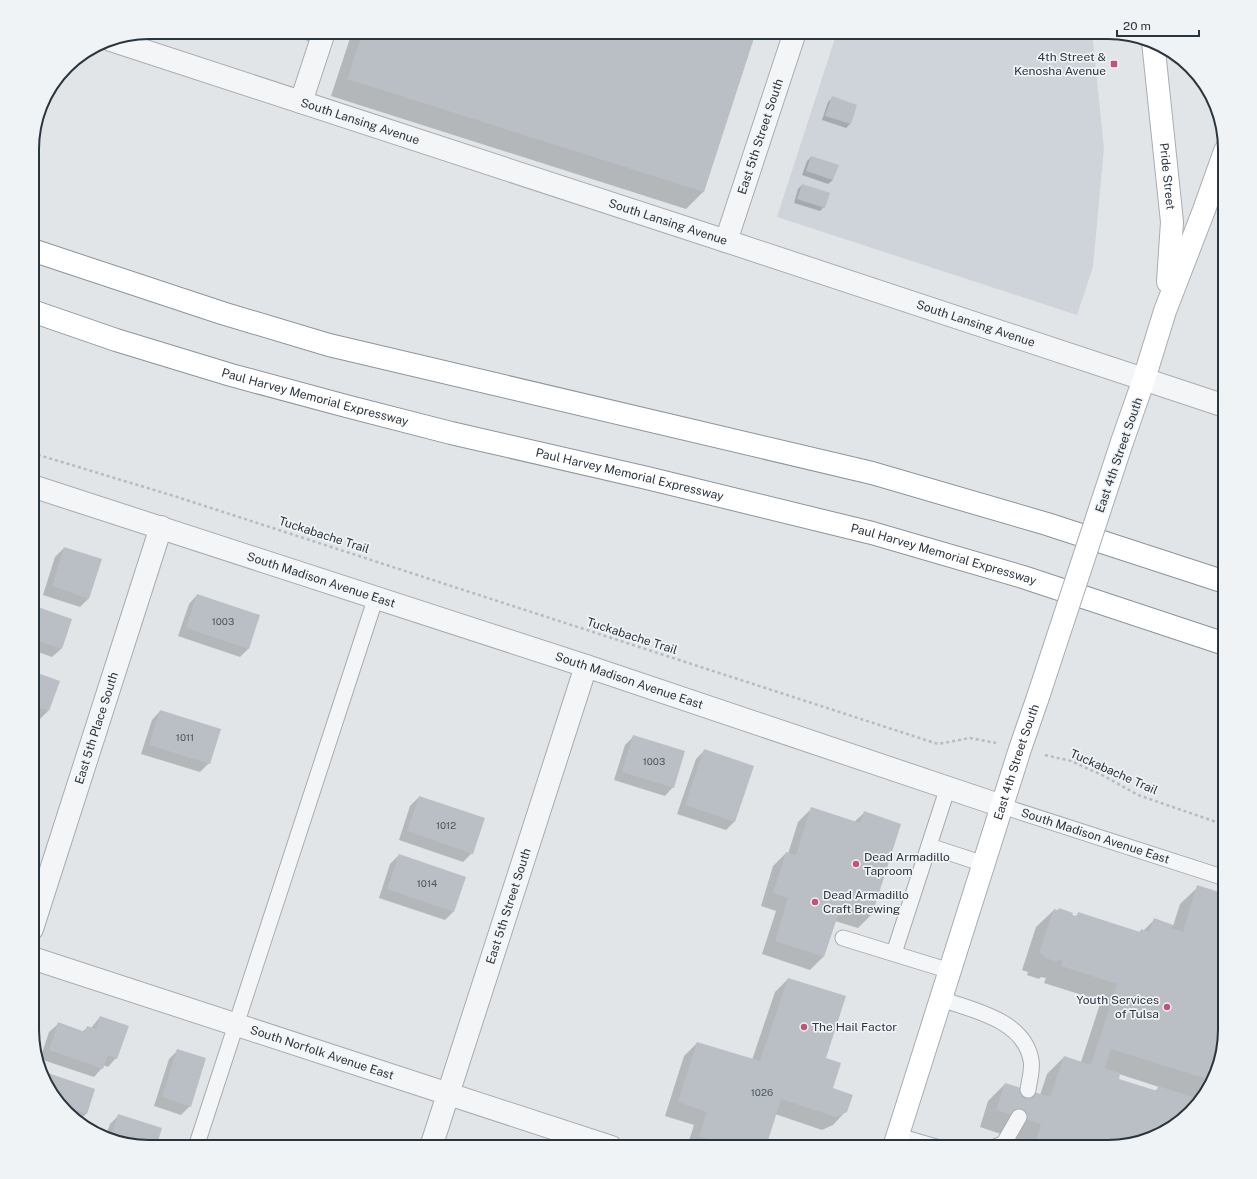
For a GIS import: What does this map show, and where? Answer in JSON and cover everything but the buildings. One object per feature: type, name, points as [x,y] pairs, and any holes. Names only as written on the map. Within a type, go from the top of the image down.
[{"type":"main road","name":"Pride Street","points":[[1154,49],[1172,222],[1170,272],[1165,311]]},
{"type":"main road","name":"Pride Street","points":[[1144,379],[1165,311],[1218,173]]},
{"type":"main road","points":[[39,252],[222,313],[329,344],[872,473],[1047,524],[1218,580]]},
{"type":"main road","name":"Paul Harvey Memorial Expressway","points":[[39,313],[116,340],[231,375],[346,406],[452,433],[647,478],[872,533],[1023,577],[1218,642]]},
{"type":"main road","name":"East 4th Street South","points":[[896,1140],[1020,749],[1144,379]]},
{"type":"street","points":[[301,102],[317,39]]},
{"type":"street","name":"East 5th Street South","points":[[726,241],[792,39]]},
{"type":"street","name":"South Lansing Avenue","points":[[120,43],[1218,404]]},
{"type":"street","name":"South Madison Avenue East","points":[[39,488],[586,666],[1002,806]]},
{"type":"street","name":"East 5th Place South","points":[[39,907],[161,527]]},
{"type":"street","name":"East 5th Street South","points":[[433,1140],[586,666]]},
{"type":"street","name":"South Norfolk Avenue East","points":[[39,960],[589,1140]]},
{"type":"lane","points":[[198,1140],[376,597]]},
{"type":"lane","points":[[894,953],[948,787]]},
{"type":"lane","name":"South Madison Avenue East","points":[[1002,806],[1218,876]]},
{"type":"lane","points":[[929,846],[984,864]]},
{"type":"lane","points":[[843,938],[950,972]]},
{"type":"lane","points":[[941,999],[988,1015],[1010,1026],[1026,1044],[1032,1061],[1028,1090]]},
{"type":"lane","points":[[1006,1140],[1019,1117]]},
{"type":"path","name":"Tuckabache Trail","points":[[39,455],[174,496],[938,744],[970,738],[1071,760],[1138,795],[1218,823]]},
{"type":"shaded area","points":[[835,39],[1093,39],[1104,148],[1093,267],[1077,315],[777,217]]},
{"type":"place","name":"4th Street & Kenosha Avenue","points":[[1114,64]]},
{"type":"place","name":"Dead Armadillo Taproom","points":[[856,864]]},
{"type":"place","name":"Dead Armadillo Craft Brewing","points":[[815,902]]},
{"type":"place","name":"Youth Services of Tulsa","points":[[1167,1007]]},
{"type":"place","name":"The Hail Factor","points":[[804,1027]]}]
